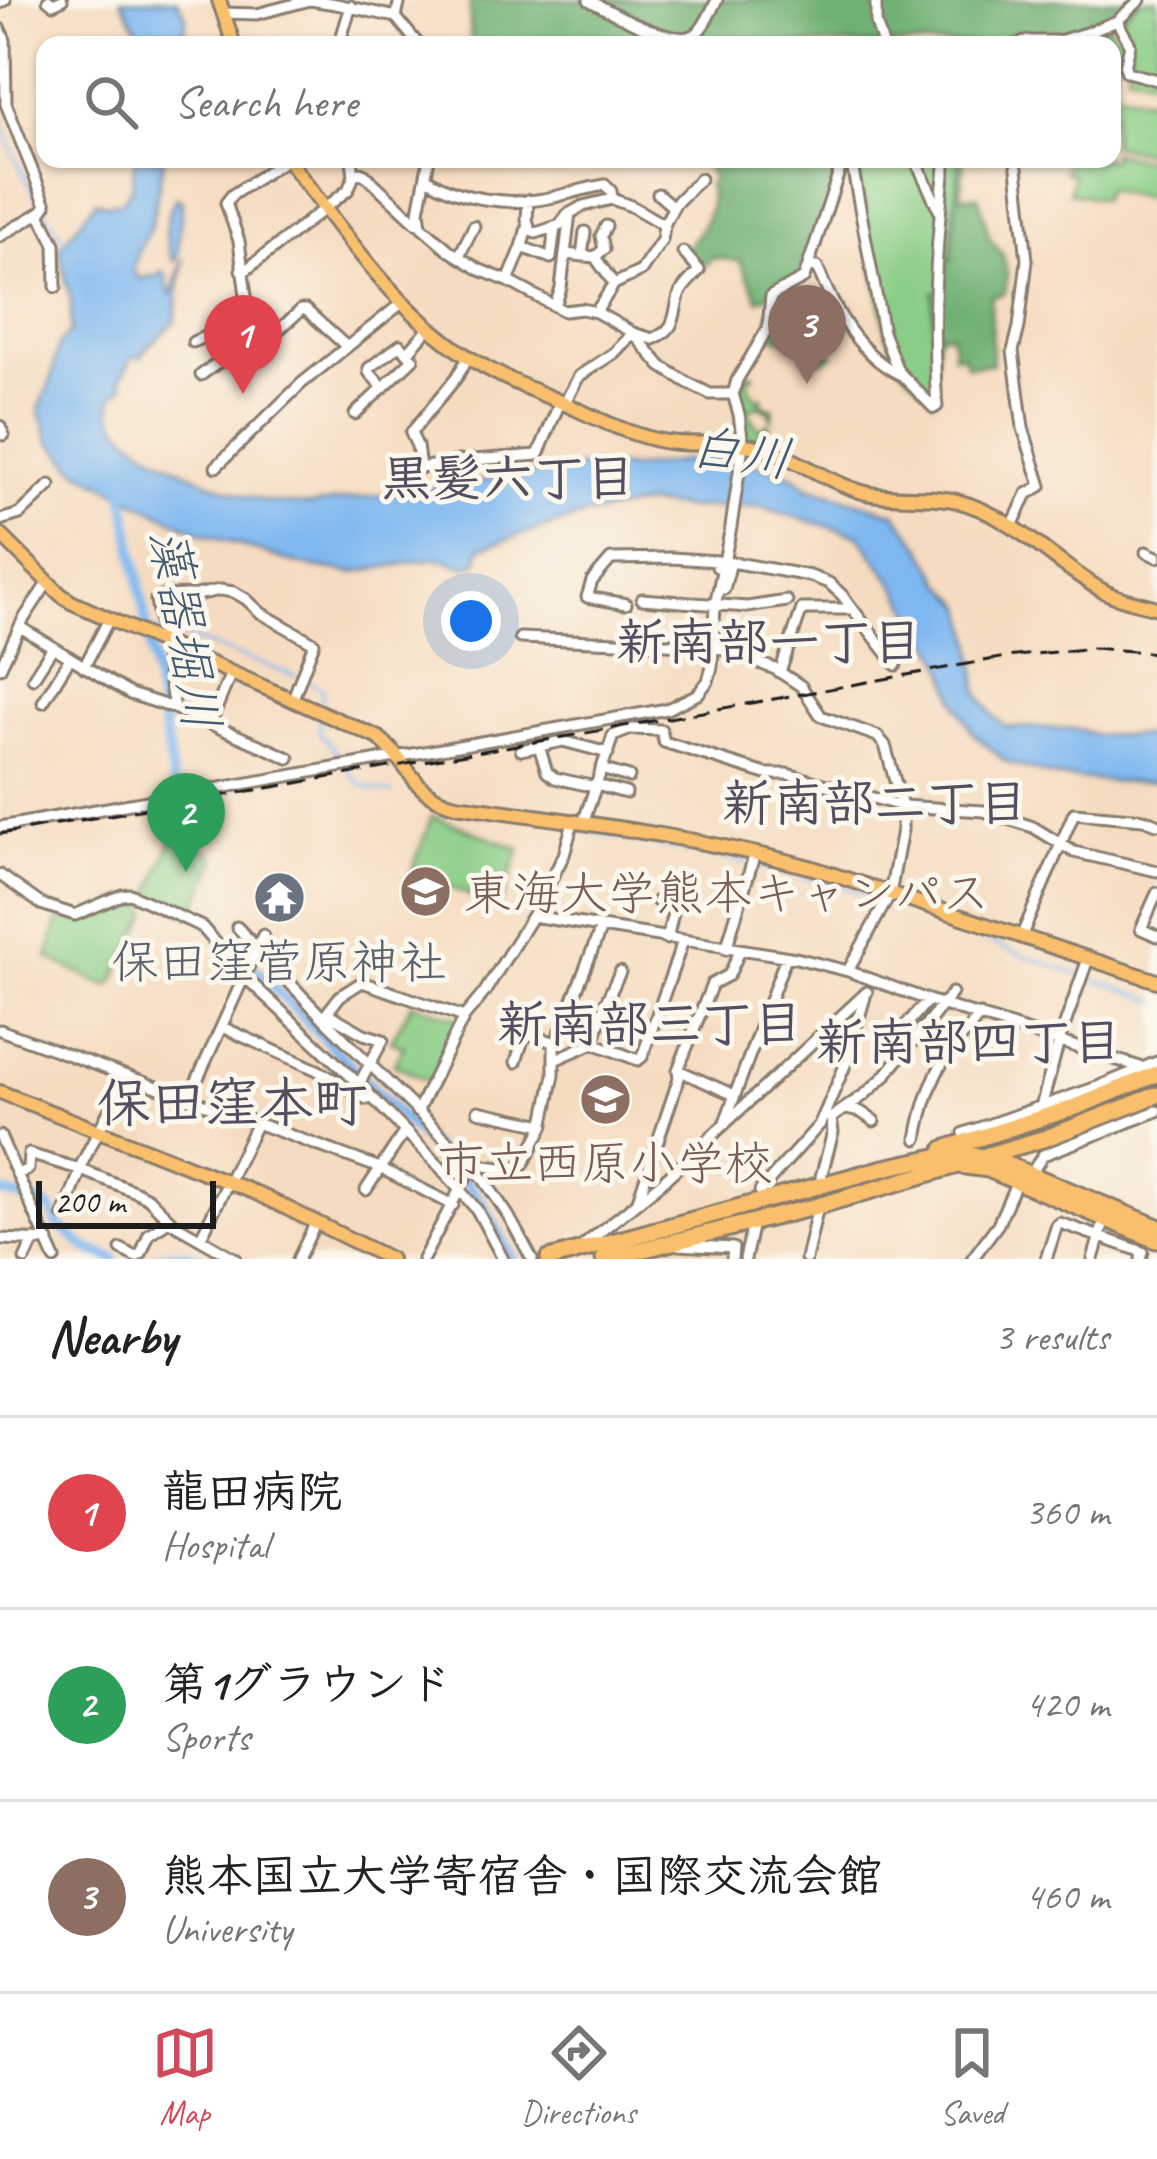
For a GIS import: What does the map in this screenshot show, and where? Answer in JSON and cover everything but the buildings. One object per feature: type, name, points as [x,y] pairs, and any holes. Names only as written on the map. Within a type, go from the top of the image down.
[{"type":"highway","points":[[549,1259],[758,1198],[884,1168],[1076,1107],[1152,1070]]},
{"type":"highway","points":[[604,1259],[749,1228],[1040,1140],[1157,1095]]},
{"type":"highway","points":[[997,1132],[987,1156],[995,1168],[1106,1212],[1157,1240]]},
{"type":"highway","points":[[1020,1175],[1024,1151],[1040,1140]]},
{"type":"highway","points":[[884,1168],[955,1154],[987,1156]]},
{"type":"highway","points":[[958,1165],[1020,1175]]},
{"type":"highway","points":[[1106,1212],[1153,1221]]},
{"type":"main road","points":[[221,6],[231,36]]},
{"type":"main road","points":[[294,168],[404,302],[468,357],[562,403],[654,440],[742,452],[772,451],[862,492],[960,502],[1012,526],[1108,593],[1157,608]]},
{"type":"main road","points":[[0,534],[71,602],[379,738],[435,800],[690,838],[755,853],[1157,981]]},
{"type":"main road","points":[[0,1092],[256,1192],[390,1259]]},
{"type":"street","points":[[49,0],[53,4],[62,0]]},
{"type":"street","points":[[247,0],[249,14]]},
{"type":"street","points":[[396,17],[400,0]]},
{"type":"street","points":[[589,0],[672,36]]},
{"type":"street","points":[[685,36],[697,32],[717,0]]},
{"type":"street","points":[[876,0],[880,36]]},
{"type":"street","points":[[1079,36],[1117,21],[1139,0]]},
{"type":"street","points":[[221,6],[249,14],[310,1],[371,5],[396,17],[411,36]]},
{"type":"street","points":[[342,36],[351,6]]},
{"type":"street","points":[[1117,21],[1130,44],[1127,72],[1157,80]]},
{"type":"street","points":[[0,28],[6,104],[55,244],[56,287]]},
{"type":"street","points":[[193,342],[232,324],[247,304],[239,241],[226,202],[273,168]]},
{"type":"street","points":[[241,270],[348,190],[353,168]]},
{"type":"street","points":[[421,226],[419,211],[428,168]]},
{"type":"street","points":[[0,827],[674,708],[698,694],[708,681],[715,605],[742,452],[733,394],[768,328],[771,296],[804,278],[842,168]]},
{"type":"street","points":[[852,168],[883,332],[901,375]]},
{"type":"street","points":[[918,168],[939,210]]},
{"type":"street","points":[[808,266],[817,267],[829,299],[862,346],[937,406],[933,333],[945,168]]},
{"type":"street","points":[[1012,526],[1027,494],[1041,486],[1023,428],[1013,351],[1027,260],[1017,168]]},
{"type":"street","points":[[354,176],[365,175],[421,226],[480,270],[564,311],[596,312],[633,333],[667,370],[710,394],[733,394]]},
{"type":"street","points":[[427,178],[449,189],[509,202],[605,185],[612,199]]},
{"type":"street","points":[[596,312],[614,284],[641,271],[662,240],[673,207],[700,179]]},
{"type":"street","points":[[658,194],[673,207]]},
{"type":"street","points":[[508,281],[526,231],[555,227],[570,213],[598,201],[612,199],[632,206],[664,225]]},
{"type":"street","points":[[528,200],[530,231]]},
{"type":"street","points":[[1,233],[42,210]]},
{"type":"street","points":[[555,306],[570,213]]},
{"type":"street","points":[[459,256],[474,226]]},
{"type":"street","points":[[522,247],[551,258],[595,257],[604,248],[606,226]]},
{"type":"street","points":[[551,258],[555,227]]},
{"type":"street","points":[[582,256],[585,232]]},
{"type":"street","points":[[633,333],[659,338],[672,324],[681,293],[699,270],[682,252]]},
{"type":"street","points":[[595,257],[614,284]]},
{"type":"street","points":[[216,467],[302,383],[404,302]]},
{"type":"street","points":[[232,324],[252,348],[306,310],[346,346]]},
{"type":"street","points":[[381,320],[392,332]]},
{"type":"street","points":[[408,352],[429,328]]},
{"type":"street","points":[[468,357],[411,433],[421,468],[538,455],[579,376],[633,333]]},
{"type":"street","points":[[201,375],[244,344]]},
{"type":"street","points":[[355,415],[383,388],[413,359],[400,345],[369,368],[383,388]]},
{"type":"street","points":[[0,519],[20,514],[50,485]]},
{"type":"street","points":[[626,604],[587,597],[592,581],[611,559],[718,561],[711,598],[715,605]]},
{"type":"street","points":[[715,605],[722,598],[731,562],[810,576],[842,595],[896,665]]},
{"type":"street","points":[[0,668],[48,582]]},
{"type":"street","points":[[174,708],[156,600],[220,590],[234,592],[314,643],[292,701]]},
{"type":"street","points":[[642,599],[747,607],[788,601]]},
{"type":"street","points":[[780,672],[802,609],[851,609]]},
{"type":"street","points":[[84,667],[109,620]]},
{"type":"street","points":[[20,627],[130,694],[289,758]]},
{"type":"street","points":[[520,638],[714,646],[780,672],[801,686],[821,716],[877,736],[886,745],[902,806],[902,830],[890,894],[848,971]]},
{"type":"street","points":[[33,678],[52,647]]},
{"type":"street","points":[[43,702],[70,658]]},
{"type":"street","points":[[210,724],[231,674]]},
{"type":"street","points":[[417,1112],[464,1017],[532,916],[596,786],[613,736],[620,732],[661,730],[664,742],[727,762],[902,806],[974,808],[1018,820],[1074,852],[1157,871]]},
{"type":"street","points":[[521,750],[562,741],[608,753]]},
{"type":"street","points":[[539,746],[547,772],[555,778],[626,793]]},
{"type":"street","points":[[601,770],[629,777]]},
{"type":"street","points":[[1021,937],[1074,813],[1157,824]]},
{"type":"street","points":[[727,949],[755,853]]},
{"type":"street","points":[[0,874],[41,904],[75,915],[130,894],[202,927],[360,1082],[460,1189],[503,1259]]},
{"type":"street","points":[[667,939],[678,891]]},
{"type":"street","points":[[1157,892],[1142,929],[1157,936]]},
{"type":"street","points":[[657,901],[674,907]]},
{"type":"street","points":[[532,916],[848,971],[869,987],[946,1004],[1152,1070]]},
{"type":"street","points":[[238,927],[473,1167],[532,1259]]},
{"type":"street","points":[[423,1259],[473,1167],[523,1165],[544,1125],[556,1043],[601,928]]},
{"type":"street","points":[[189,1098],[263,935]]},
{"type":"street","points":[[554,1060],[593,1043],[638,1060],[642,1057],[682,941]]},
{"type":"street","points":[[638,1200],[678,1070],[712,984],[729,976],[740,951]]},
{"type":"street","points":[[723,1127],[786,957]]},
{"type":"street","points":[[1041,1107],[1088,959]]},
{"type":"street","points":[[593,1043],[620,972]]},
{"type":"street","points":[[325,1015],[340,996],[362,982],[464,1017]]},
{"type":"street","points":[[758,1198],[754,1192],[761,1181],[827,1116],[869,987]]},
{"type":"street","points":[[576,1251],[723,1127],[869,987]]},
{"type":"street","points":[[827,1116],[884,1077],[952,993]]},
{"type":"street","points":[[895,1038],[928,1000]]},
{"type":"street","points":[[325,1015],[383,1040],[360,1082]]},
{"type":"street","points":[[917,1139],[932,1083],[949,1052],[980,1015]]},
{"type":"street","points":[[222,1028],[317,1070],[381,1107]]},
{"type":"street","points":[[0,1030],[380,1168],[453,1205]]},
{"type":"street","points":[[516,1062],[525,1034],[556,1043]]},
{"type":"street","points":[[678,1070],[734,1095]]},
{"type":"street","points":[[966,1142],[964,1133],[1152,1070]]},
{"type":"street","points":[[63,1215],[80,1169],[128,1076]]},
{"type":"street","points":[[845,1108],[874,1121]]},
{"type":"street","points":[[478,1111],[544,1125]]},
{"type":"street","points":[[972,1259],[998,1224],[1020,1175],[1042,1155],[1157,1111]]},
{"type":"street","points":[[824,1184],[821,1177],[833,1132],[827,1116]]},
{"type":"street","points":[[201,1237],[257,1123]]},
{"type":"street","points":[[366,1190],[405,1131]]},
{"type":"street","points":[[0,1136],[55,1259]]},
{"type":"street","points":[[17,1174],[28,1169],[29,1154],[80,1169],[148,1198],[170,1220],[236,1259]]},
{"type":"street","points":[[806,1259],[818,1206]]},
{"type":"street","points":[[1094,1259],[1106,1212]]},
{"type":"street","points":[[121,1250],[141,1254],[149,1234],[170,1220]]},
{"type":"street","points":[[298,1259],[316,1222]]},
{"type":"street","points":[[1046,1259],[1060,1223],[1143,1252],[1141,1259]]},
{"type":"street","points":[[739,1259],[749,1228]]},
{"type":"street","points":[[0,1240],[48,1241]]},
{"type":"street","points":[[25,1259],[34,1240]]},
{"type":"street","points":[[674,1241],[680,1246],[733,1248],[739,1259]]},
{"type":"street","points":[[351,1258],[360,1244]]},
{"type":"green space","points":[[470,0],[1140,0],[1117,21],[1066,36],[470,34]]},
{"type":"green space","points":[[1140,0],[1157,0],[1157,80],[1127,72],[1130,44],[1117,21]]},
{"type":"green space","points":[[1108,25],[1123,36],[1121,46],[1121,36],[1095,32]]},
{"type":"green space","points":[[1121,93],[1157,101],[1157,155],[1121,147]]},
{"type":"green space","points":[[1121,154],[1157,162],[1157,200],[1105,189],[1102,199],[1069,192],[1073,175],[1064,172],[1065,168],[1121,168]]},
{"type":"green space","points":[[706,168],[842,168],[804,278],[758,300],[740,261],[714,258],[699,270],[683,252],[708,212],[708,184],[713,179]]},
{"type":"green space","points":[[855,168],[958,168],[933,400],[901,367],[886,332]]},
{"type":"green space","points":[[958,168],[963,168],[961,196],[979,196],[990,239],[1003,255],[1007,274],[1005,293],[991,297],[992,364],[967,366],[963,355],[953,355],[952,334],[933,333],[933,292],[943,292],[946,260],[951,260]]},
{"type":"green space","points":[[785,291],[785,301],[794,308],[796,319],[809,317],[823,348],[833,355],[819,362],[802,327],[797,329],[781,317],[777,327],[789,341],[767,333],[775,299]]},
{"type":"green space","points":[[745,371],[754,375],[746,381],[757,399],[762,397],[762,405],[774,409],[772,419],[771,412],[758,406],[747,410],[759,429],[770,425],[765,434],[753,438],[742,438],[735,394]]},
{"type":"green space","points":[[432,816],[520,849],[499,906],[411,873]]},
{"type":"green space","points":[[172,838],[212,852],[216,862],[191,916],[150,896]]},
{"type":"green space","points":[[128,898],[148,913],[113,983],[106,986],[48,958],[60,916],[76,920]]},
{"type":"green space","points":[[412,1003],[459,1022],[430,1082],[394,1064],[404,1046],[391,1041]]},
{"type":"water","points":[[121,0],[177,0],[186,15],[185,36],[141,36]]},
{"type":"water","points":[[134,168],[162,168],[151,226],[133,270],[141,280],[162,271],[172,295],[183,258],[175,322],[142,357],[133,356],[120,381],[124,386],[111,403],[115,421],[156,455],[238,493],[296,505],[593,465],[632,468],[716,457],[794,476],[808,487],[895,513],[943,583],[965,606],[978,692],[1006,727],[1157,736],[1157,782],[1056,777],[1006,762],[973,733],[942,660],[859,535],[758,506],[646,504],[582,516],[480,548],[477,563],[465,567],[436,558],[352,573],[302,565],[204,534],[77,470],[50,441],[39,410],[59,344],[71,331],[71,301],[59,249],[96,201],[122,202],[132,187]]},
{"type":"water","points":[[177,197],[182,201],[177,259],[173,261],[166,228]]},
{"type":"waterway","points":[[0,115],[19,165],[65,243]]},
{"type":"waterway","name":"藻器堀川","points":[[122,483],[174,787]]},
{"type":"waterway","points":[[152,632],[166,630],[295,676]]},
{"type":"waterway","points":[[303,680],[323,689],[321,706]]},
{"type":"waterway","points":[[320,716],[319,732],[345,762]]},
{"type":"waterway","points":[[349,770],[361,784],[392,793]]},
{"type":"waterway","points":[[584,831],[747,863]]},
{"type":"waterway","points":[[756,865],[894,901],[1011,951],[1157,1001]]},
{"type":"waterway","name":"藻器堀川","points":[[213,926],[469,1185],[513,1259]]},
{"type":"waterway","points":[[0,1192],[43,1204],[53,1212],[56,1223],[86,1248],[114,1259]]},
{"type":"waterway","points":[[154,1259],[177,1254],[201,1259]]},
{"type":"railway","points":[[0,834],[1006,657],[1094,648],[1157,653]]},
{"type":"place","name":"熊本国立大学寄宿舎・国際交流会館","points":[[807,384]]},
{"type":"place","name":"龍田病院","points":[[243,394]]},
{"type":"place","name":"第1グラウンド","points":[[186,872]]},
{"type":"place","name":"東海大学熊本キャンパス","points":[[425,892]]},
{"type":"place","name":"保田窪菅原神社","points":[[279,898]]},
{"type":"place","name":"市立西原小学校","points":[[605,1099]]},
{"type":"district","name":"黒髪六丁目","points":[[508,477]]},
{"type":"district","name":"新南部一丁目","points":[[769,641]]},
{"type":"district","name":"新南部二丁目","points":[[875,802]]},
{"type":"district","name":"新南部三丁目","points":[[650,1023]]},
{"type":"district","name":"新南部四丁目","points":[[969,1041]]},
{"type":"district","name":"保田窪本町","points":[[232,1102]]},
{"type":"water label","name":"白川","points":[[741,452]]}]
